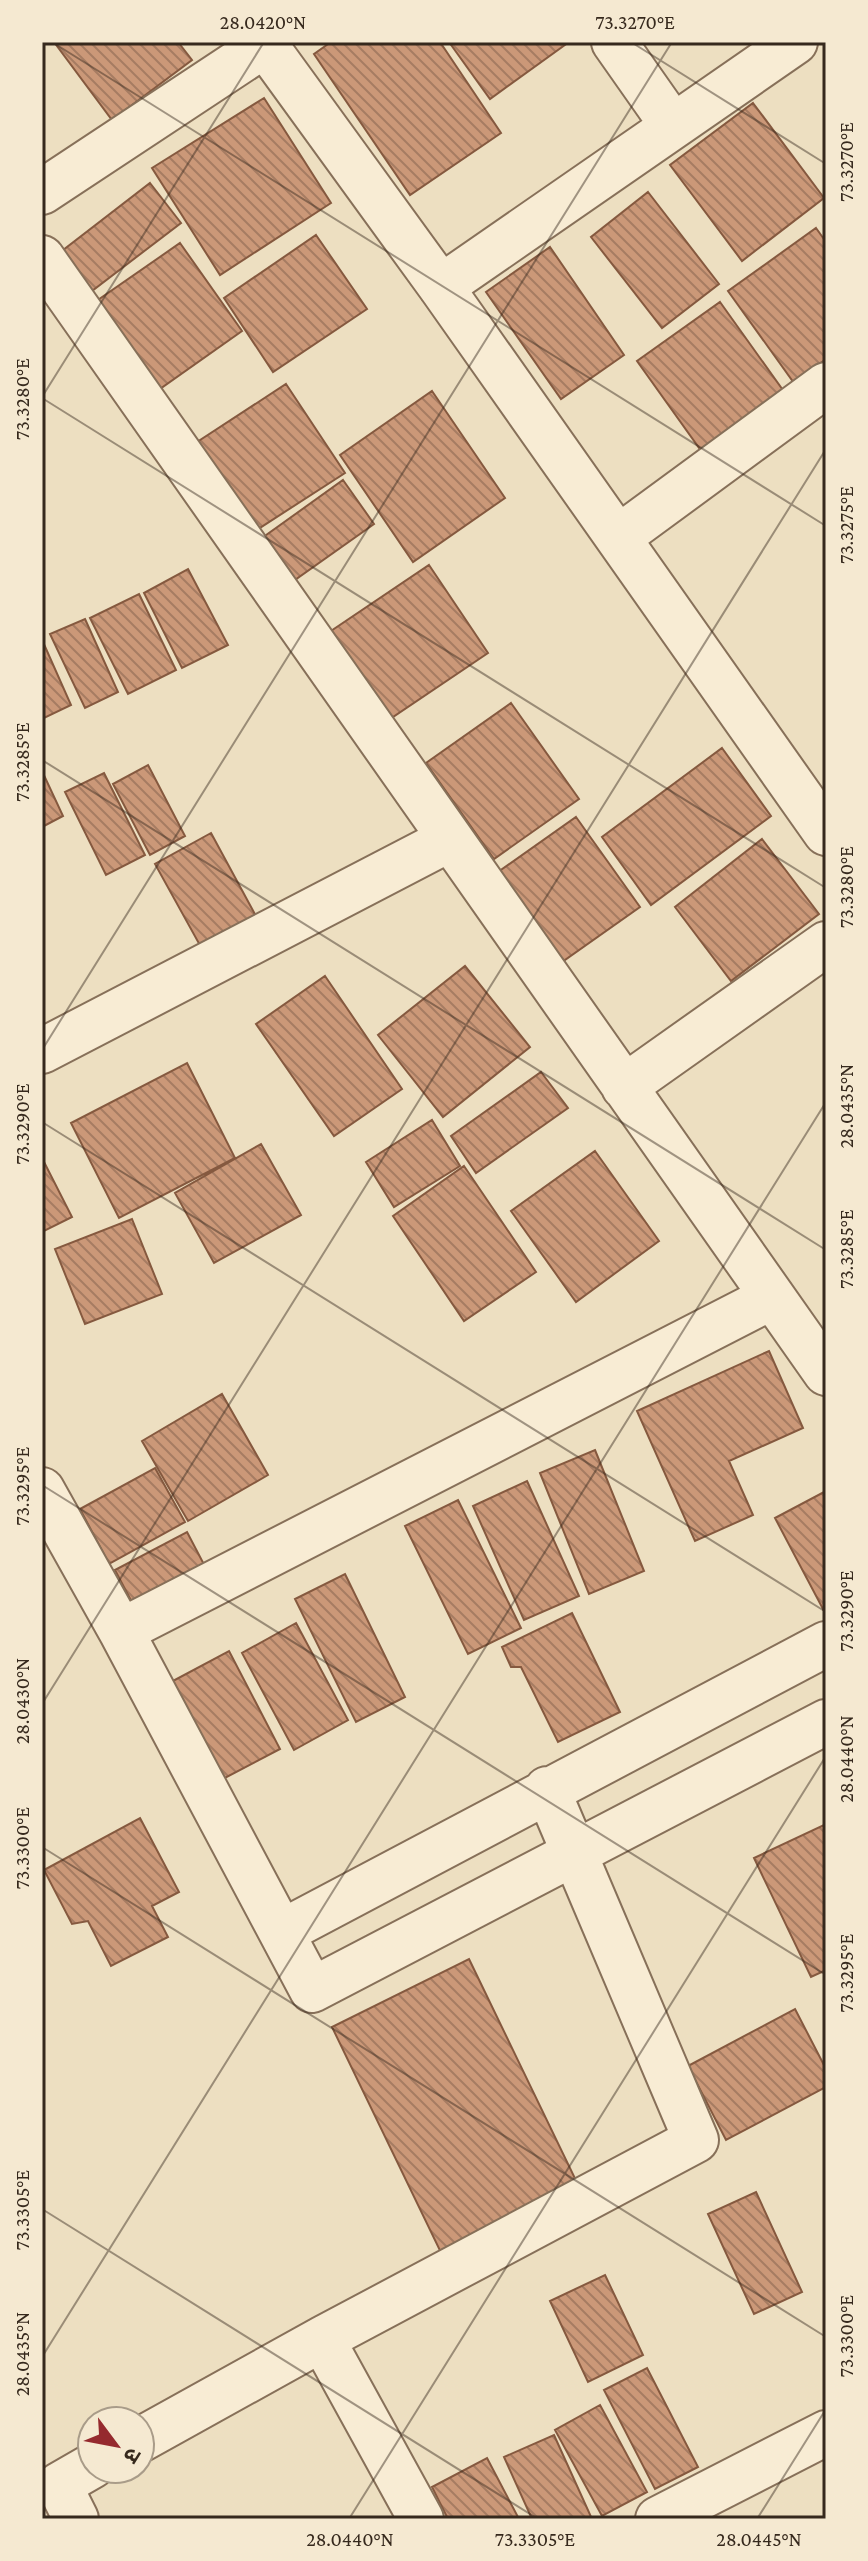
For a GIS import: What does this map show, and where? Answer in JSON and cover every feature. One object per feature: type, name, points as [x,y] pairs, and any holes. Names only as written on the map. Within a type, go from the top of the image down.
[{"type":"street","points":[[614,42],[673,126]]},
{"type":"street","points":[[441,287],[795,42]]},
{"type":"street","points":[[42,192],[266,43],[826,833]]},
{"type":"street","points":[[42,258],[826,1373]]},
{"type":"street","points":[[619,537],[826,385]]},
{"type":"street","points":[[42,1051],[450,839]]},
{"type":"street","points":[[624,1087],[826,944]]},
{"type":"street","points":[[121,1631],[772,1297]]},
{"type":"street","points":[[42,1490],[121,1631],[312,1990],[826,1722]]},
{"type":"street","points":[[282,1932],[826,1644]]},
{"type":"street","points":[[156,2431],[696,2140],[547,1789]]},
{"type":"street","points":[[322,2339],[421,2519]]},
{"type":"street","points":[[658,2519],[826,2433]]},
{"type":"street","points":[[76,2475],[59,2485],[76,2519]]},
{"type":"building","points":[[54,42],[178,42],[192,60],[112,120]]},
{"type":"building","points":[[331,42],[440,42],[501,133],[410,195],[314,54]]},
{"type":"building","points":[[449,42],[569,42],[490,99]]},
{"type":"building","points":[[264,98],[331,203],[220,275],[152,168]]},
{"type":"building","points":[[753,103],[824,198],[742,261],[670,165]]},
{"type":"building","points":[[150,183],[181,223],[88,294],[58,254]]},
{"type":"building","points":[[648,192],[719,284],[662,328],[591,237]]},
{"type":"building","points":[[816,228],[826,242],[826,359],[794,383],[728,291]]},
{"type":"building","points":[[316,235],[367,309],[273,372],[224,298]]},
{"type":"building","points":[[180,243],[242,331],[157,391],[95,302]]},
{"type":"building","points":[[550,247],[624,355],[561,399],[486,292]]},
{"type":"building","points":[[720,302],[785,393],[702,452],[637,361]]},
{"type":"building","points":[[286,384],[345,473],[252,533],[194,444]]},
{"type":"building","points":[[432,391],[505,498],[413,562],[340,455]]},
{"type":"building","points":[[343,480],[374,524],[292,582],[262,538]]},
{"type":"building","points":[[429,565],[488,653],[384,723],[325,635]]},
{"type":"building","points":[[188,569],[228,645],[182,668],[144,593]]},
{"type":"building","points":[[139,594],[176,670],[128,694],[90,618]]},
{"type":"building","points":[[85,619],[118,692],[85,708],[50,634]]},
{"type":"building","points":[[42,643],[71,705],[42,719]]},
{"type":"building","points":[[511,703],[579,799],[494,859],[426,763]]},
{"type":"building","points":[[722,748],[771,816],[651,905],[602,837]]},
{"type":"building","points":[[148,765],[185,836],[150,855],[113,784]]},
{"type":"building","points":[[42,771],[63,816],[42,827]]},
{"type":"building","points":[[104,773],[145,855],[106,875],[65,792]]},
{"type":"building","points":[[576,817],[640,907],[562,962],[498,872]]},
{"type":"building","points":[[211,833],[257,918],[202,949],[155,864]]},
{"type":"building","points":[[762,839],[819,914],[731,981],[675,907]]},
{"type":"building","points":[[465,966],[530,1047],[443,1117],[378,1035]]},
{"type":"building","points":[[325,976],[402,1089],[334,1136],[256,1024]]},
{"type":"building","points":[[187,1063],[235,1158],[119,1218],[71,1123]]},
{"type":"building","points":[[541,1072],[568,1108],[476,1173],[451,1136]]},
{"type":"building","points":[[432,1120],[460,1166],[394,1207],[366,1162]]},
{"type":"building","points":[[261,1144],[301,1215],[214,1263],[175,1193]]},
{"type":"building","points":[[595,1151],[659,1241],[576,1302],[511,1211]]},
{"type":"building","points":[[42,1158],[72,1217],[42,1232]]},
{"type":"building","points":[[464,1166],[536,1272],[464,1321],[393,1216]]},
{"type":"building","points":[[132,1219],[162,1294],[85,1324],[55,1249]]},
{"type":"building","points":[[769,1351],[803,1428],[729,1461],[753,1515],[695,1541],[637,1411]]},
{"type":"building","points":[[222,1394],[268,1475],[188,1521],[142,1441]]},
{"type":"building","points":[[595,1450],[644,1571],[589,1594],[540,1473]]},
{"type":"building","points":[[155,1468],[185,1522],[109,1564],[80,1509]]},
{"type":"building","points":[[527,1481],[579,1596],[524,1620],[473,1506]]},
{"type":"building","points":[[826,1491],[826,1610],[824,1611],[775,1518]]},
{"type":"building","points":[[458,1500],[521,1628],[468,1654],[405,1526]]},
{"type":"building","points":[[187,1532],[209,1574],[137,1612],[115,1570]]},
{"type":"building","points":[[345,1574],[405,1697],[356,1722],[295,1599]]},
{"type":"building","points":[[572,1613],[620,1712],[558,1742],[521,1667],[511,1667],[502,1647]]},
{"type":"building","points":[[296,1623],[348,1720],[294,1750],[242,1653]]},
{"type":"building","points":[[229,1651],[280,1749],[221,1780],[171,1682]]},
{"type":"building","points":[[140,1818],[179,1892],[152,1906],[168,1937],[111,1966],[88,1921],[72,1924],[44,1870]]},
{"type":"building","points":[[826,1824],[826,1970],[811,1977],[754,1858]]},
{"type":"building","points":[[469,1959],[583,2195],[446,2263],[332,2027]]},
{"type":"building","points":[[795,2009],[826,2069],[826,2087],[726,2140],[688,2066]]},
{"type":"building","points":[[756,2192],[802,2292],[754,2314],[708,2214]]},
{"type":"building","points":[[605,2275],[643,2355],[588,2382],[550,2301]]},
{"type":"building","points":[[647,2368],[698,2467],[655,2489],[604,2390]]},
{"type":"building","points":[[600,2405],[647,2492],[602,2516],[555,2430]]},
{"type":"building","points":[[554,2435],[592,2519],[532,2519],[504,2457]]},
{"type":"building","points":[[487,2458],[519,2519],[448,2519],[432,2487]]}]
